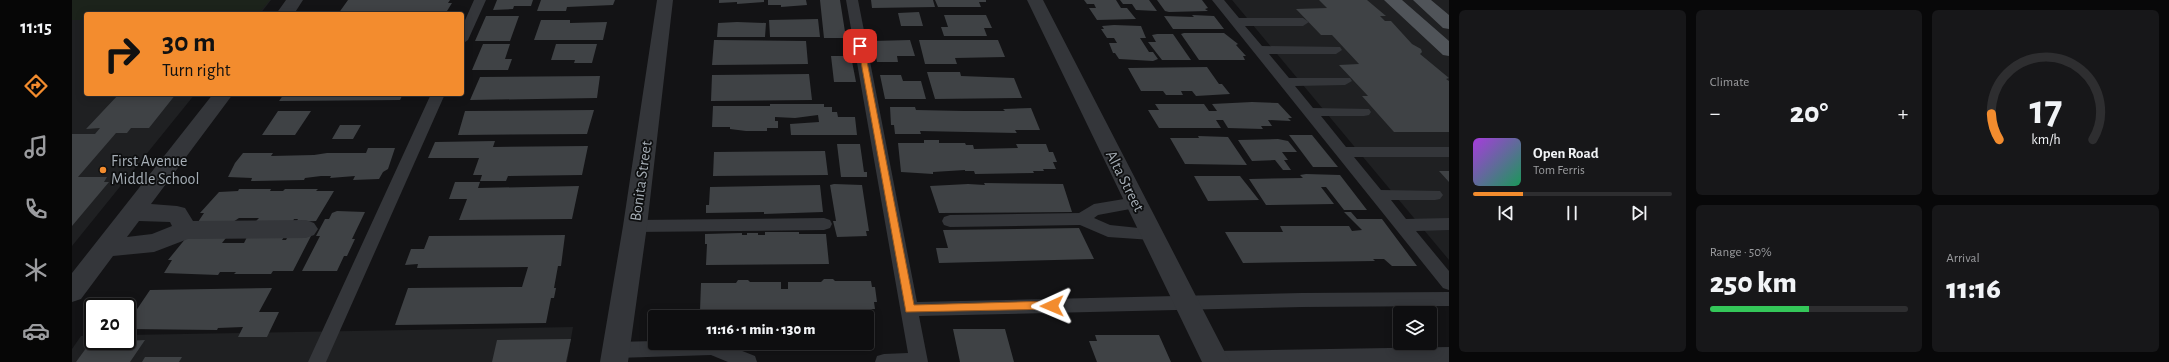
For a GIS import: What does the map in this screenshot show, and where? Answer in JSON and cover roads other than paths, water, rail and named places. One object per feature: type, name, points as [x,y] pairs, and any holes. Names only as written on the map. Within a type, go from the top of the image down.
[{"type":"main road","points":[[1392,0],[1449,51]]},
{"type":"main road","points":[[1421,0],[1449,24]]},
{"type":"street","points":[[286,12],[295,0]]},
{"type":"street","name":"Bonita Street","points":[[615,356],[635,226],[665,0]]},
{"type":"street","name":"Alta Street","points":[[1035,0],[1216,361]]},
{"type":"street","points":[[72,292],[221,96]]},
{"type":"street","points":[[133,212],[177,214],[186,230]]},
{"type":"street","points":[[105,248],[154,244],[186,230],[306,229]]},
{"type":"lane","points":[[464,36],[480,0]]},
{"type":"lane","points":[[852,0],[919,362],[884,362]]},
{"type":"lane","points":[[1218,0],[1401,225],[1448,280]]},
{"type":"lane","points":[[1236,22],[1303,22]]},
{"type":"lane","points":[[1259,50],[1336,50]]},
{"type":"lane","points":[[1285,82],[1345,81]]},
{"type":"lane","points":[[318,362],[437,96]]},
{"type":"lane","points":[[1310,112],[1364,112]]},
{"type":"lane","points":[[1342,152],[1449,152]]},
{"type":"lane","points":[[1377,195],[1435,195]]},
{"type":"lane","points":[[1082,220],[1094,210],[1136,203]]},
{"type":"lane","points":[[950,222],[1082,220],[1108,231],[1152,234]]},
{"type":"lane","points":[[635,226],[824,224]]},
{"type":"lane","points":[[1401,225],[1449,224]]},
{"type":"lane","points":[[909,309],[1187,302],[1449,299]]},
{"type":"lane","points":[[615,356],[712,347],[748,362]]},
{"type":"lane","points":[[1216,361],[1449,355]]},
{"type":"place","name":"First Avenue Middle School","points":[[103,170]]}]
